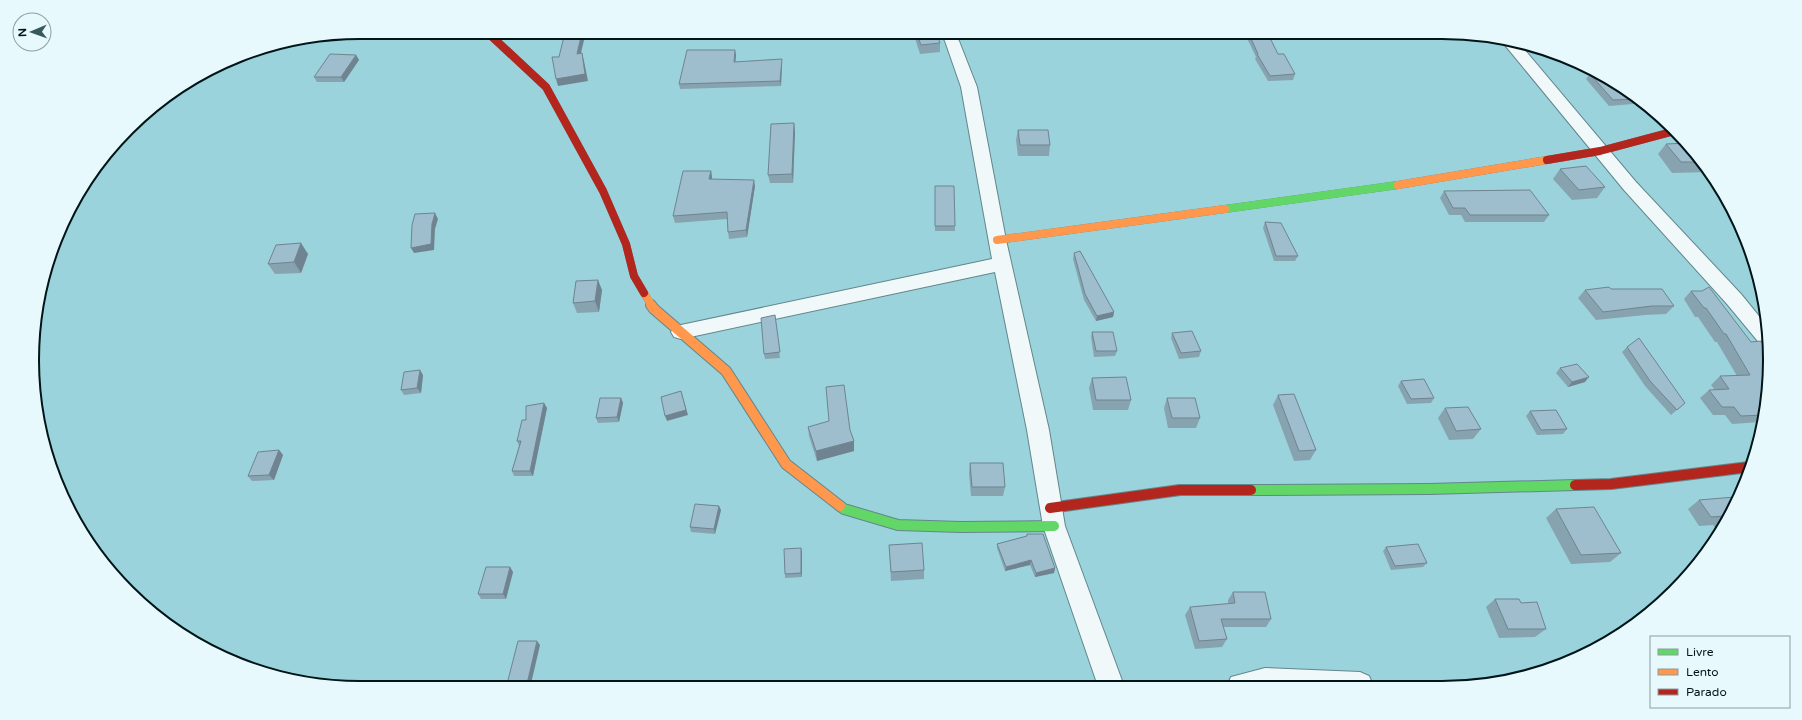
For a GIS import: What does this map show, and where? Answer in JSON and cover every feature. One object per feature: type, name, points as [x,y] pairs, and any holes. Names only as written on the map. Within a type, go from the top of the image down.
[{"type":"street","points":[[495,39],[546,87],[603,191],[626,244],[634,276],[654,309],[726,371],[786,464],[844,509],[898,524],[961,527],[1052,517],[1180,490],[1429,489],[1611,484],[1744,468]]},
{"type":"street","points":[[951,39],[968,88],[997,240],[1038,430],[1052,517],[1109,681]]},
{"type":"street","points":[[1514,47],[1630,186],[1734,299],[1761,332]]},
{"type":"street","points":[[997,240],[1421,182],[1600,151],[1669,133]]},
{"type":"street","points":[[681,332],[1002,264]]},
{"type":"street","points":[[1261,681],[1281,681]]},
{"type":"building","points":[[563,39],[580,39],[577,54],[582,53],[585,74],[556,79],[552,57],[559,57]]},
{"type":"building","points":[[919,39],[939,39],[940,43],[921,45]]},
{"type":"building","points":[[1251,39],[1270,39],[1278,54],[1284,54],[1295,74],[1270,76]]},
{"type":"building","points":[[687,50],[735,50],[734,62],[782,59],[780,81],[679,84]]},
{"type":"building","points":[[330,54],[356,55],[341,77],[314,77]]},
{"type":"building","points":[[1592,77],[1629,99],[1613,100]]},
{"type":"building","points":[[794,123],[792,174],[768,175],[771,124]]},
{"type":"building","points":[[1018,130],[1048,130],[1050,145],[1020,145]]},
{"type":"building","points":[[1679,143],[1695,162],[1681,162],[1666,144]]},
{"type":"building","points":[[1586,166],[1605,187],[1579,190],[1560,169]]},
{"type":"building","points":[[683,171],[711,171],[709,179],[754,180],[746,230],[728,232],[727,212],[673,216]]},
{"type":"building","points":[[935,186],[954,186],[955,226],[935,226]]},
{"type":"building","points":[[1530,190],[1549,215],[1470,215],[1465,208],[1453,208],[1444,191]]},
{"type":"building","points":[[435,213],[432,224],[431,244],[411,248],[412,225],[415,214]]},
{"type":"building","points":[[1265,222],[1281,223],[1298,256],[1276,256]]},
{"type":"building","points":[[301,243],[294,262],[268,264],[276,245]]},
{"type":"building","points":[[1080,251],[1114,312],[1097,316],[1085,294],[1074,253]]},
{"type":"building","points":[[598,280],[595,301],[573,303],[576,281]]},
{"type":"building","points":[[1609,287],[1611,289],[1662,289],[1674,306],[1652,306],[1603,312],[1585,290]]},
{"type":"building","points":[[1709,287],[1751,342],[1761,341],[1762,343],[1762,381],[1758,415],[1741,416],[1734,407],[1722,407],[1709,390],[1729,389],[1720,376],[1750,375],[1726,334],[1724,334],[1706,308],[1704,308],[1691,291],[1702,291]]},
{"type":"building","points":[[775,315],[780,352],[764,354],[761,318]]},
{"type":"building","points":[[1192,331],[1201,351],[1181,353],[1172,333]]},
{"type":"building","points":[[1092,332],[1113,332],[1117,351],[1096,351]]},
{"type":"building","points":[[1639,338],[1685,403],[1677,410],[1650,381],[1627,347]]},
{"type":"building","points":[[1577,364],[1589,377],[1572,382],[1560,368]]},
{"type":"building","points":[[420,370],[417,388],[401,390],[404,372]]},
{"type":"building","points":[[1126,377],[1131,400],[1096,400],[1092,378]]},
{"type":"building","points":[[1424,379],[1434,398],[1411,399],[1401,381]]},
{"type":"building","points":[[844,385],[850,430],[854,441],[816,451],[808,427],[829,421],[826,387]]},
{"type":"building","points":[[681,391],[686,410],[665,416],[661,397]]},
{"type":"building","points":[[1294,394],[1316,450],[1299,451],[1278,395]]},
{"type":"building","points":[[600,398],[621,398],[617,417],[596,418]]},
{"type":"building","points":[[1167,398],[1195,398],[1200,418],[1172,418]]},
{"type":"building","points":[[544,403],[530,471],[512,471],[521,441],[517,441],[522,420],[526,420],[526,406]]},
{"type":"building","points":[[1468,407],[1481,429],[1456,431],[1445,408]]},
{"type":"building","points":[[1556,410],[1567,429],[1541,430],[1530,411]]},
{"type":"building","points":[[279,450],[269,475],[248,476],[258,452]]},
{"type":"building","points":[[970,463],[1003,463],[1005,487],[972,487]]},
{"type":"building","points":[[1732,497],[1722,516],[1711,517],[1699,500]]},
{"type":"building","points":[[695,504],[719,506],[714,529],[690,527]]},
{"type":"building","points":[[1594,507],[1621,553],[1581,555],[1556,509]]},
{"type":"building","points":[[1027,534],[1043,534],[1055,568],[1036,573],[1031,560],[1006,567],[997,544],[1027,536]]},
{"type":"building","points":[[922,543],[924,570],[891,572],[889,545]]},
{"type":"building","points":[[1418,544],[1427,563],[1395,566],[1386,547]]},
{"type":"building","points":[[801,548],[801,573],[785,574],[784,549]]},
{"type":"building","points":[[486,567],[510,567],[503,594],[478,594]]},
{"type":"building","points":[[1233,592],[1265,592],[1271,619],[1221,619],[1227,639],[1199,641],[1190,607],[1235,603]]},
{"type":"building","points":[[1495,599],[1519,599],[1521,603],[1537,602],[1546,629],[1508,629]]},
{"type":"building","points":[[518,641],[537,641],[528,681],[508,681]]},
{"type":"traffic: fast","points":[[1225,209],[1398,185]]},
{"type":"traffic: fast","points":[[1251,490],[1429,489],[1575,485]]},
{"type":"traffic: fast","points":[[840,506],[844,509],[898,525],[961,527],[1054,526]]},
{"type":"traffic: slow","points":[[1398,185],[1547,160]]},
{"type":"traffic: slow","points":[[997,240],[1225,209]]},
{"type":"traffic: slow","points":[[644,293],[654,309],[726,371],[786,464],[840,506]]},
{"type":"traffic: jam","points":[[495,39],[546,87],[603,191],[626,244],[634,276],[644,293]]},
{"type":"traffic: jam","points":[[1547,160],[1600,151],[1669,133]]},
{"type":"traffic: jam","points":[[1575,485],[1611,484],[1744,468]]},
{"type":"traffic: jam","points":[[1050,508],[1180,490],[1251,490]]}]
